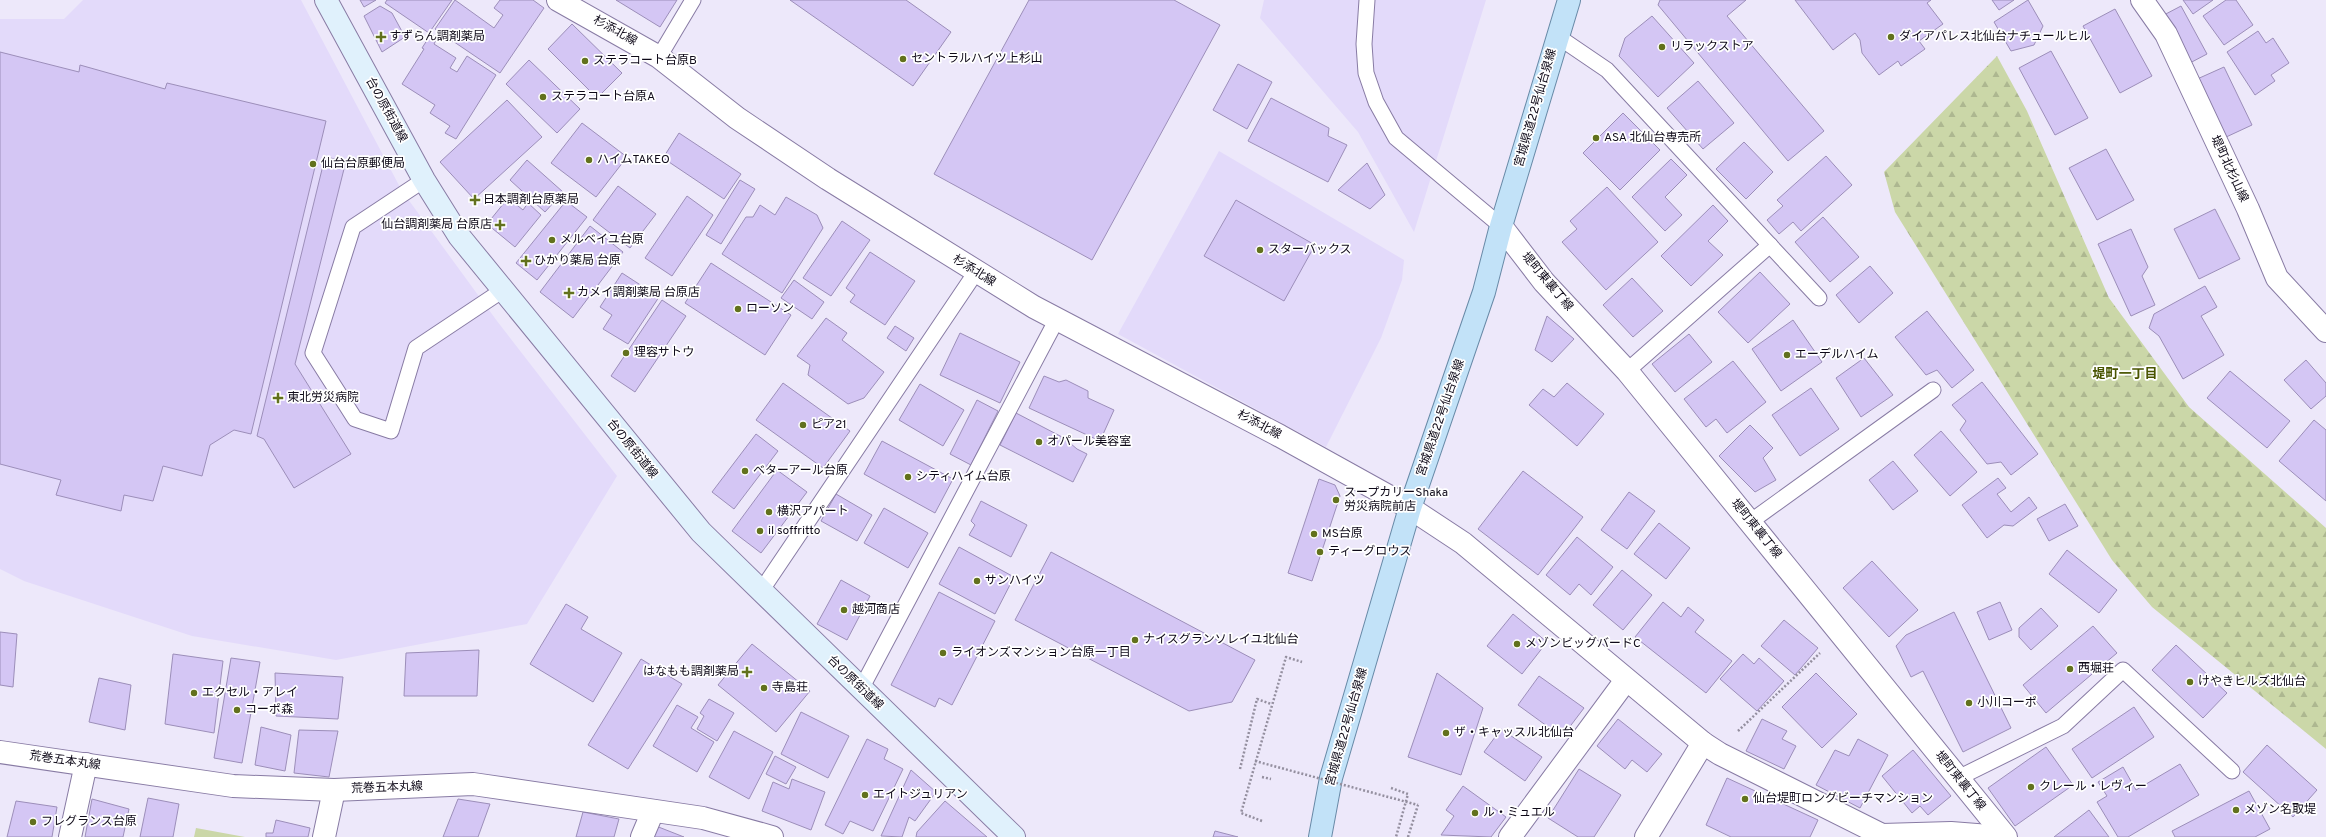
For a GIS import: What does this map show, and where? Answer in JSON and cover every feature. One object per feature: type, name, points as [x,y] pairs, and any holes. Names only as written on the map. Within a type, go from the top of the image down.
[{"type":"main road","name":"宮城県道22号仙台泉線","points":[[1320,837],[1331,778],[1410,508],[1484,292],[1501,226],[1569,0]]},
{"type":"street","name":"台の原街道線","points":[[326,0],[424,180],[459,236],[701,532],[1014,837]]},
{"type":"street","name":"杉添北線","points":[[558,0],[659,57],[737,118],[828,180],[976,272],[1056,319],[1280,436],[1410,508],[1463,543],[1626,680],[1712,749],[1882,835],[1951,833],[2002,837]]},
{"type":"street","name":"堤町北杉山線","points":[[2142,0],[2166,34],[2248,209],[2277,278],[2326,331]]},
{"type":"street","name":"堤町東裏丁線","points":[[1501,226],[1544,282],[1627,371],[2006,837]]},
{"type":"street","points":[[1510,837],[1626,680]]},
{"type":"street","points":[[1646,837],[1712,749]]},
{"type":"street","name":"荒巻五本丸線","points":[[0,752],[233,786],[334,790],[473,784],[703,818],[772,837]]},
{"type":"street","points":[[70,837],[86,764]]},
{"type":"street","points":[[324,837],[334,790]]},
{"type":"street","points":[[642,837],[653,811]]},
{"type":"lane","points":[[659,57],[693,0]]},
{"type":"lane","points":[[1367,0],[1364,44],[1366,73],[1376,102],[1396,138],[1501,226]]},
{"type":"lane","points":[[1557,36],[1607,70],[1819,298]]},
{"type":"lane","points":[[424,180],[353,227],[313,353],[355,419],[392,431],[416,348],[503,290]]},
{"type":"lane","points":[[1627,371],[1770,245]]},
{"type":"lane","points":[[760,591],[976,272]]},
{"type":"lane","points":[[861,689],[1056,319]]},
{"type":"lane","points":[[1750,522],[1933,390]]},
{"type":"lane","points":[[1958,778],[2064,726],[2123,670],[2232,771]]},
{"type":"path","points":[[1712,749],[1731,738],[1839,632]]},
{"type":"path","points":[[1262,820],[1241,813],[1271,704],[1286,658],[1302,662]]},
{"type":"path","points":[[1240,769],[1257,699],[1271,704]]},
{"type":"path","points":[[1255,761],[1418,805],[1408,837]]},
{"type":"path","points":[[1262,776],[1271,779]]},
{"type":"path","points":[[1391,788],[1408,794],[1396,837]]},
{"type":"shaded area","name":"東北労災病院","points":[[83,0],[301,0],[402,191],[497,321],[617,476],[527,624],[336,660],[192,636],[24,581],[0,569],[0,19],[64,19]]},
{"type":"shaded area","points":[[1264,0],[1486,0],[1414,232],[1358,132],[1260,18]]},
{"type":"shaded area","points":[[1219,151],[1404,260],[1402,280],[1381,338],[1326,447],[1118,334]]},
{"type":"green space","points":[[1997,56],[2027,111],[2109,298],[2189,407],[2326,528],[2326,749],[2152,607],[2112,560],[1895,212],[1884,172]]},
{"type":"green space","points":[[196,828],[245,837],[194,837]]},
{"type":"building","points":[[360,0],[376,0],[364,7]]},
{"type":"building","points":[[387,0],[452,0],[429,33],[385,3]]},
{"type":"building","points":[[455,0],[494,28],[503,15],[494,8],[500,0],[533,0],[544,8],[500,73],[435,29]]},
{"type":"building","points":[[616,0],[677,0],[660,27]]},
{"type":"building","name":"セントラルハイツ上杉山","points":[[790,0],[906,0],[951,32],[913,86]]},
{"type":"building","points":[[1029,0],[1174,0],[1220,25],[1092,260],[934,174]]},
{"type":"building","points":[[1660,0],[1746,0],[1727,16],[1824,131],[1788,161],[1658,5]]},
{"type":"building","name":"ダイアパレス北仙台ナチュールヒル","points":[[1795,0],[1931,0],[1927,3],[1943,24],[1919,41],[1925,49],[1901,66],[1898,61],[1879,75],[1862,53],[1860,40],[1855,33],[1833,50]]},
{"type":"building","points":[[1992,0],[2014,0],[1999,10]]},
{"type":"building","points":[[2028,0],[2043,26],[2034,45],[2011,51],[1994,22]]},
{"type":"building","points":[[2183,0],[2213,0],[2193,14]]},
{"type":"building","points":[[2226,0],[2236,0],[2253,25],[2224,45],[2203,16]]},
{"type":"building","points":[[380,6],[392,13],[405,37],[382,52],[364,16]]},
{"type":"building","points":[[2181,6],[2207,54],[2188,64],[2162,16]]},
{"type":"building","points":[[2115,9],[2152,76],[2120,93],[2083,26]]},
{"type":"building","points":[[1652,16],[1694,63],[1658,97],[1619,56],[1625,38]]},
{"type":"building","name":"ステラコート台原B","points":[[572,24],[622,73],[597,98],[548,49]]},
{"type":"building","points":[[2258,31],[2266,43],[2273,38],[2289,63],[2271,75],[2275,81],[2255,95],[2227,52]]},
{"type":"building","points":[[431,34],[437,38],[434,44],[456,58],[450,68],[457,72],[467,56],[496,75],[456,139],[445,133],[450,126],[430,113],[435,105],[402,84],[424,49],[422,48]]},
{"type":"building","points":[[2051,51],[2088,118],[2055,135],[2019,68]]},
{"type":"building","points":[[0,52],[79,72],[80,65],[165,89],[167,83],[326,121],[251,434],[234,430],[210,445],[202,476],[163,466],[153,501],[124,495],[121,511],[56,495],[61,480],[0,464]]},
{"type":"building","name":"ステラコート台原A","points":[[529,60],[580,109],[557,133],[506,84]]},
{"type":"building","points":[[1238,64],[1272,82],[1247,129],[1213,110]]},
{"type":"building","points":[[2224,67],[2252,125],[2224,138],[2195,80]]},
{"type":"building","points":[[1698,81],[1734,123],[1703,149],[1667,108]]},
{"type":"building","points":[[1271,98],[1329,128],[1328,136],[1347,145],[1328,182],[1248,141]]},
{"type":"building","points":[[507,100],[542,137],[474,199],[440,162]]},
{"type":"building","points":[[1623,113],[1660,150],[1620,190],[1583,153]]},
{"type":"building","name":"ハイムTAKEO","points":[[582,123],[627,157],[596,197],[551,163]]},
{"type":"building","points":[[679,133],[741,174],[724,199],[663,158]]},
{"type":"building","points":[[1744,142],[1773,172],[1746,199],[1716,169]]},
{"type":"building","points":[[2106,149],[2134,200],[2097,220],[2069,168]]},
{"type":"building","points":[[1826,156],[1852,185],[1801,231],[1793,222],[1779,234],[1767,220],[1783,206],[1777,200]]},
{"type":"building","points":[[325,157],[346,161],[295,364],[351,454],[294,488],[264,439],[257,436]]},
{"type":"building","points":[[1671,159],[1687,175],[1665,197],[1682,215],[1665,231],[1632,197]]},
{"type":"building","points":[[527,160],[563,192],[545,212],[510,180]]},
{"type":"building","points":[[1367,163],[1385,195],[1370,209],[1338,190]]},
{"type":"building","points":[[740,180],[755,189],[721,244],[706,235]]},
{"type":"building","points":[[618,186],[656,214],[630,248],[593,220]]},
{"type":"building","points":[[1607,187],[1658,242],[1606,290],[1562,242],[1577,229],[1570,221]]},
{"type":"building","points":[[687,196],[713,215],[672,276],[645,258]]},
{"type":"building","points":[[786,197],[817,215],[823,228],[782,293],[722,254],[746,217],[753,217],[760,205],[775,215]]},
{"type":"building","points":[[508,198],[523,210],[528,203],[541,215],[515,247],[487,224]]},
{"type":"building","name":"スターバックス","points":[[1236,200],[1315,245],[1284,301],[1204,256]]},
{"type":"building","name":"メルベイユ台原","points":[[566,201],[587,217],[537,280],[516,263]]},
{"type":"building","points":[[1713,205],[1728,221],[1708,241],[1723,255],[1691,286],[1661,256]]},
{"type":"building","points":[[2215,209],[2240,259],[2199,279],[2174,229]]},
{"type":"building","points":[[1823,217],[1859,257],[1830,282],[1795,242]]},
{"type":"building","points":[[842,221],[870,240],[831,296],[803,278]]},
{"type":"building","points":[[590,226],[623,252],[573,318],[540,292]]},
{"type":"building","points":[[2131,229],[2148,267],[2142,276],[2155,305],[2131,316],[2098,244]]},
{"type":"building","points":[[870,252],[915,281],[885,325],[850,302],[855,295],[846,288]]},
{"type":"building","name":"ローソン","points":[[711,263],[791,315],[765,355],[685,303]]},
{"type":"building","points":[[1870,266],[1893,293],[1859,323],[1836,295]]},
{"type":"building","points":[[1760,272],[1790,304],[1748,343],[1718,312]]},
{"type":"building","points":[[622,273],[659,297],[628,344],[603,329],[612,315],[600,307]]},
{"type":"building","points":[[1632,278],[1663,311],[1633,337],[1603,305]]},
{"type":"building","points":[[794,280],[824,302],[812,319],[781,298]]},
{"type":"building","points":[[2205,286],[2217,307],[2201,316],[2224,355],[2183,379],[2159,336],[2149,328],[2154,314]]},
{"type":"building","points":[[662,300],[686,316],[635,392],[611,376]]},
{"type":"building","points":[[1927,311],[1974,370],[1952,388],[1937,370],[1926,375],[1895,337]]},
{"type":"building","points":[[1547,316],[1574,339],[1552,362],[1535,350]]},
{"type":"building","points":[[826,318],[847,333],[842,340],[884,372],[864,398],[848,404],[808,375],[810,365],[797,356]]},
{"type":"building","name":"エーデルハイム","points":[[1793,320],[1822,362],[1781,391],[1752,349]]},
{"type":"building","points":[[895,326],[914,338],[906,351],[887,338]]},
{"type":"building","points":[[960,333],[1020,362],[1000,403],[940,375]]},
{"type":"building","points":[[1689,334],[1712,362],[1675,392],[1652,364]]},
{"type":"building","points":[[1864,358],[1893,395],[1861,417],[1836,378]]},
{"type":"building","points":[[2306,360],[2326,383],[2326,396],[2311,409],[2284,380]]},
{"type":"building","points":[[1733,361],[1766,402],[1727,433],[1716,419],[1706,427],[1684,399]]},
{"type":"building","points":[[2230,371],[2290,421],[2267,448],[2207,398]]},
{"type":"building","points":[[1044,376],[1059,382],[1066,380],[1088,391],[1088,398],[1114,410],[1100,441],[1029,408]]},
{"type":"building","points":[[1982,382],[2038,454],[2011,475],[2001,462],[1987,464],[1960,430],[1966,421],[1952,405]]},
{"type":"building","name":"ピア21","points":[[783,383],[850,431],[823,468],[756,420]]},
{"type":"building","points":[[1567,383],[1604,414],[1577,446],[1529,405],[1543,389],[1554,397]]},
{"type":"building","points":[[920,384],[964,410],[943,446],[899,420]]},
{"type":"building","points":[[1811,388],[1839,429],[1800,456],[1772,415]]},
{"type":"building","points":[[977,400],[998,411],[971,465],[950,454]]},
{"type":"building","points":[[1016,413],[1064,438],[1077,449],[1087,454],[1073,482],[1000,445]]},
{"type":"building","points":[[2314,420],[2326,430],[2326,501],[2279,461]]},
{"type":"building","points":[[1750,425],[1773,448],[1763,458],[1776,480],[1755,492],[1719,456]]},
{"type":"building","points":[[1941,431],[1977,472],[1950,496],[1914,455]]},
{"type":"building","name":"ベターアール台原","points":[[756,434],[778,451],[734,509],[712,492]]},
{"type":"building","name":"シティハイム台原","points":[[882,441],[953,479],[935,513],[864,474]]},
{"type":"building","points":[[1893,461],[1918,491],[1893,510],[1869,480]]},
{"type":"building","name":"横沢アパート","points":[[777,470],[807,492],[761,553],[732,531]]},
{"type":"building","points":[[1523,471],[1583,517],[1538,575],[1478,529]]},
{"type":"building","points":[[1998,478],[2006,488],[1997,494],[2011,512],[2029,497],[2037,508],[2013,526],[2004,525],[1987,538],[1962,505]]},
{"type":"building","name":"MS台原","points":[[1319,479],[1335,485],[1340,496],[1312,581],[1288,573]]},
{"type":"building","points":[[1629,492],[1655,511],[1627,549],[1601,530]]},
{"type":"building","points":[[836,494],[872,515],[857,541],[821,521]]},
{"type":"building","points":[[981,501],[1027,525],[1011,557],[969,535],[975,525],[971,521]]},
{"type":"building","points":[[2065,504],[2078,526],[2049,541],[2037,519]]},
{"type":"building","points":[[884,508],[928,533],[908,568],[864,543]]},
{"type":"building","points":[[1659,523],[1690,548],[1666,579],[1634,554]]},
{"type":"building","points":[[1577,537],[1613,567],[1591,595],[1579,584],[1570,595],[1546,575]]},
{"type":"building","name":"サンハイツ","points":[[959,547],[1014,577],[995,614],[939,584]]},
{"type":"building","points":[[2067,550],[2117,590],[2099,613],[2049,574]]},
{"type":"building","name":"ナイスグランソレイユ北仙台","points":[[1051,552],[1255,660],[1232,702],[1189,711],[1015,620]]},
{"type":"building","points":[[1872,561],[1918,610],[1889,637],[1843,588]]},
{"type":"building","points":[[1622,570],[1652,595],[1623,630],[1593,605]]},
{"type":"building","name":"越河商店","points":[[841,580],[870,596],[847,640],[817,624]]},
{"type":"building","name":"ライオンズマンション台原一丁目","points":[[939,592],[995,621],[952,705],[939,698],[935,707],[891,685]]},
{"type":"building","points":[[1663,602],[1681,617],[1688,607],[1704,620],[1695,632],[1732,661],[1706,693],[1635,637]]},
{"type":"building","points":[[2000,602],[2012,630],[1989,640],[1977,612]]},
{"type":"building","points":[[566,604],[588,617],[581,629],[622,653],[593,702],[530,664]]},
{"type":"building","points":[[2041,608],[2058,626],[2031,650],[2019,637],[2019,628]]},
{"type":"building","name":"小川コーポ","points":[[1954,612],[2011,728],[1963,752],[1923,671],[1911,677],[1896,646],[1906,635]]},
{"type":"building","name":"メゾンビッグバードC","points":[[1513,614],[1547,642],[1522,674],[1487,646]]},
{"type":"building","points":[[1784,620],[1818,648],[1795,675],[1761,646]]},
{"type":"building","name":"西堀荘","points":[[2093,626],[2117,653],[2046,713],[2023,685]]},
{"type":"building","points":[[0,632],[17,634],[13,687],[0,685]]},
{"type":"building","name":"寺島荘","points":[[752,644],[810,691],[776,732],[718,685]]},
{"type":"building","name":"けやきヒルズ北仙台","points":[[2176,645],[2227,693],[2203,718],[2152,670]]},
{"type":"building","points":[[479,650],[477,696],[404,696],[406,653]]},
{"type":"building","name":"エクセル・アレイ","points":[[173,654],[223,661],[214,733],[165,724]]},
{"type":"building","points":[[1743,654],[1754,664],[1759,658],[1784,681],[1757,711],[1720,679]]},
{"type":"building","name":"コーポ森","points":[[231,658],[260,662],[242,763],[214,758]]},
{"type":"building","points":[[641,659],[682,684],[628,769],[588,745]]},
{"type":"building","points":[[275,673],[343,677],[338,719],[276,716]]},
{"type":"building","name":"ザ・キャッスル北仙台","points":[[1437,673],[1483,708],[1461,775],[1408,757]]},
{"type":"building","points":[[1816,673],[1857,714],[1822,748],[1782,707]]},
{"type":"building","points":[[1539,676],[1584,708],[1562,737],[1518,705]]},
{"type":"building","points":[[99,678],[131,685],[125,730],[89,722]]},
{"type":"building","points":[[709,699],[734,713],[717,741],[697,729],[704,716],[700,713]]},
{"type":"building","points":[[677,705],[698,717],[691,728],[714,742],[697,772],[653,746]]},
{"type":"building","points":[[2134,707],[2154,737],[2092,778],[2072,749]]},
{"type":"building","points":[[801,712],[849,736],[828,778],[781,754]]},
{"type":"building","points":[[1618,719],[1662,754],[1647,772],[1632,760],[1625,769],[1597,746]]},
{"type":"building","points":[[1762,719],[1787,731],[1782,739],[1796,746],[1784,769],[1746,751]]},
{"type":"building","points":[[261,727],[291,735],[285,771],[255,765]]},
{"type":"building","points":[[1501,729],[1542,757],[1525,781],[1484,752]]},
{"type":"building","points":[[299,730],[338,731],[329,777],[294,773]]},
{"type":"building","points":[[734,731],[773,752],[749,799],[709,777]]},
{"type":"building","name":"エイトジュリアン","points":[[867,739],[888,749],[884,759],[903,769],[873,831],[850,821],[843,834],[825,825]]},
{"type":"building","points":[[1858,739],[1888,755],[1860,808],[1816,785],[1835,750],[1849,756]]},
{"type":"building","points":[[2267,745],[2317,790],[2293,817],[2243,772]]},
{"type":"building","name":"クレール・レヴィー","points":[[2046,747],[2073,785],[2015,826],[1988,788]]},
{"type":"building","points":[[1913,750],[1951,796],[1928,815],[1920,806],[1912,813],[1882,776]]},
{"type":"building","points":[[775,756],[796,767],[786,784],[766,774]]},
{"type":"building","points":[[2180,764],[2199,795],[2128,837],[2118,837],[2097,802],[2107,796],[2098,782],[2123,767],[2136,790]]},
{"type":"building","points":[[1579,769],[1621,795],[1594,837],[1578,837],[1548,818]]},
{"type":"building","points":[[911,770],[936,792],[915,821],[909,817],[902,837],[881,836]]},
{"type":"building","name":"仙台堤町ロングビーチマンション","points":[[1727,778],[1818,820],[1810,837],[1731,837],[1706,825]]},
{"type":"building","points":[[792,779],[825,792],[811,830],[762,811],[773,782],[789,789]]},
{"type":"building","name":"ル・ミュエル","points":[[1463,786],[1506,817],[1491,837],[1441,835],[1454,816],[1446,810]]},
{"type":"building","name":"メゾン名取堤","points":[[2249,791],[2270,829],[2255,837],[2175,837],[2172,831]]},
{"type":"building","points":[[148,798],[179,804],[173,837],[140,837]]},
{"type":"building","points":[[92,799],[129,809],[123,837],[85,837]]},
{"type":"building","points":[[458,799],[490,804],[478,837],[443,837]]},
{"type":"building","name":"フレグランス台原","points":[[16,801],[57,807],[52,837],[7,837]]},
{"type":"building","points":[[945,801],[987,837],[916,837],[917,832]]},
{"type":"building","points":[[2089,810],[2109,837],[2054,837]]},
{"type":"building","points":[[583,812],[619,819],[614,837],[576,837]]},
{"type":"building","points":[[276,820],[310,828],[308,837],[266,837],[266,833],[273,833]]},
{"type":"building","points":[[656,826],[684,837],[653,837]]},
{"type":"building","points":[[1215,831],[1238,837],[1213,837]]},
{"type":"place","name":"すずらん調剤薬局","points":[[381,37]]},
{"type":"place","name":"ダイアパレス北仙台ナチュールヒル","points":[[1891,37]]},
{"type":"place","name":"リラックストア","points":[[1662,47]]},
{"type":"place","name":"セントラルハイツ上杉山","points":[[903,59]]},
{"type":"place","name":"ステラコート台原B","points":[[585,61]]},
{"type":"place","name":"ステラコート台原A","points":[[543,97]]},
{"type":"place","name":"ASA 北仙台専売所","points":[[1596,138]]},
{"type":"place","name":"ハイムTAKEO","points":[[589,160]]},
{"type":"place","name":"仙台台原郵便局","points":[[313,164]]},
{"type":"place","name":"日本調剤台原薬局","points":[[475,200]]},
{"type":"place","name":"仙台調剤薬局 台原店","points":[[500,225]]},
{"type":"place","name":"メルベイユ台原","points":[[552,240]]},
{"type":"place","name":"スターバックス","points":[[1260,250]]},
{"type":"place","name":"ひかり薬局 台原","points":[[526,261]]},
{"type":"place","name":"カメイ調剤薬局 台原店","points":[[569,293]]},
{"type":"place","name":"ローソン","points":[[738,309]]},
{"type":"place","name":"理容サトウ","points":[[626,353]]},
{"type":"place","name":"エーデルハイム","points":[[1787,355]]},
{"type":"place","name":"東北労災病院","points":[[278,398]]},
{"type":"place","name":"ピア21","points":[[803,425]]},
{"type":"place","name":"オパール美容室","points":[[1039,442]]},
{"type":"place","name":"ベターアール台原","points":[[745,471]]},
{"type":"place","name":"シティハイム台原","points":[[908,477]]},
{"type":"place","name":"スープカリーShaka 労災病院前店","points":[[1336,500]]},
{"type":"place","name":"横沢アパート","points":[[769,512]]},
{"type":"place","name":"il soffritto","points":[[760,531]]},
{"type":"place","name":"MS台原","points":[[1314,534]]},
{"type":"place","name":"ティーグロウス","points":[[1320,552]]},
{"type":"place","name":"サンハイツ","points":[[977,581]]},
{"type":"place","name":"越河商店","points":[[844,610]]},
{"type":"place","name":"ナイスグランソレイユ北仙台","points":[[1135,640]]},
{"type":"place","name":"メゾンビッグバードC","points":[[1517,644]]},
{"type":"place","name":"ライオンズマンション台原一丁目","points":[[943,653]]},
{"type":"place","name":"西堀荘","points":[[2070,669]]},
{"type":"place","name":"はなもも調剤薬局","points":[[747,672]]},
{"type":"place","name":"けやきヒルズ北仙台","points":[[2190,682]]},
{"type":"place","name":"寺島荘","points":[[764,688]]},
{"type":"place","name":"エクセル・アレイ","points":[[194,693]]},
{"type":"place","name":"小川コーポ","points":[[1969,703]]},
{"type":"place","name":"コーポ森","points":[[237,710]]},
{"type":"place","name":"ザ・キャッスル北仙台","points":[[1446,733]]},
{"type":"place","name":"クレール・レヴィー","points":[[2031,787]]},
{"type":"place","name":"エイトジュリアン","points":[[865,795]]},
{"type":"place","name":"仙台堤町ロングビーチマンション","points":[[1745,799]]},
{"type":"place","name":"メゾン名取堤","points":[[2236,810]]},
{"type":"place","name":"ル・ミュエル","points":[[1475,813]]},
{"type":"place","name":"フレグランス台原","points":[[33,822]]},
{"type":"district","name":"堤町一丁目","points":[[2125,375]]}]
